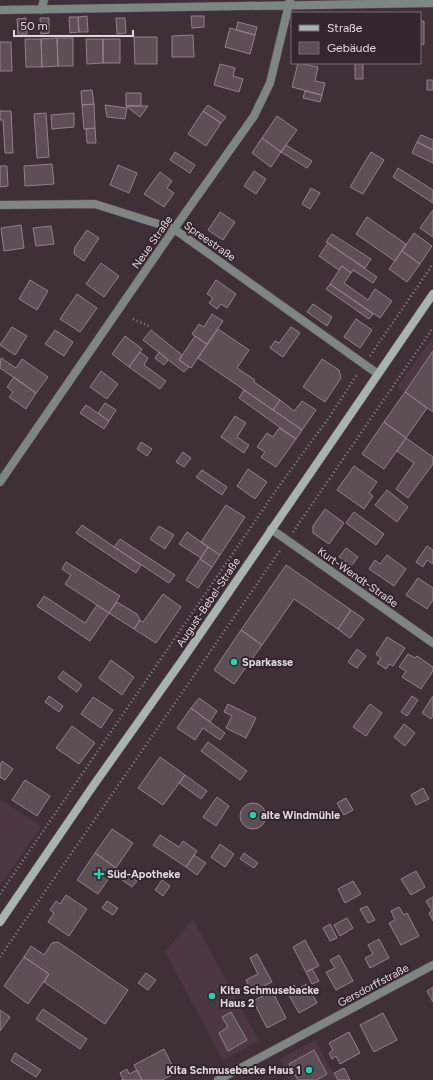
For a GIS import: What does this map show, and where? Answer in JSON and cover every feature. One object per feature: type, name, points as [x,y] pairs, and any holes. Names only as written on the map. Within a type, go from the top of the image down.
[{"type":"main road","name":"August-Bebel-Straße","points":[[0,922],[433,294]]},
{"type":"street","points":[[41,10],[44,0]]},
{"type":"street","points":[[0,10],[289,2],[433,3]]},
{"type":"street","name":"Neue Straße","points":[[0,482],[174,229],[254,116],[270,83],[289,2]]},
{"type":"street","name":"Spreestraße","points":[[0,205],[95,204],[174,229],[378,374]]},
{"type":"street","name":"Kurt-Wendt-Straße","points":[[271,529],[433,643]]},
{"type":"street","name":"Gersdorffstraße","points":[[218,1080],[433,965]]},
{"type":"path","points":[[0,894],[433,264]]},
{"type":"path","points":[[133,319],[149,326]]},
{"type":"path","points":[[0,957],[433,328]]},
{"type":"shaded area","points":[[433,337],[433,413],[397,387]]},
{"type":"shaded area","points":[[0,799],[41,827],[0,886]]},
{"type":"shaded area","name":"Kita Schmusebacke Haus 2","points":[[193,919],[259,1041],[223,1060],[165,952]]},
{"type":"shaded area","name":"Kita Schmusebacke Haus 1","points":[[315,1040],[337,1080],[291,1080],[280,1059]]},
{"type":"building","points":[[87,16],[88,32],[79,32],[78,17]]},
{"type":"building","points":[[191,16],[204,16],[204,27],[192,28]]},
{"type":"building","points":[[69,17],[78,17],[79,32],[70,33]]},
{"type":"building","points":[[26,18],[27,34],[18,34],[17,19]]},
{"type":"building","points":[[40,18],[49,18],[49,33],[41,34]]},
{"type":"building","points":[[116,18],[125,18],[126,33],[117,34]]},
{"type":"building","points":[[421,21],[424,21],[424,44],[421,45]]},
{"type":"building","points":[[238,22],[257,27],[255,35],[236,30]]},
{"type":"building","points":[[230,28],[255,35],[250,54],[225,47]]},
{"type":"building","points":[[193,35],[194,57],[172,57],[172,36]]},
{"type":"building","points":[[134,37],[157,37],[157,64],[135,64]]},
{"type":"building","points":[[57,38],[58,66],[42,67],[41,39]]},
{"type":"building","points":[[57,38],[73,38],[73,66],[58,66]]},
{"type":"building","points":[[25,39],[41,39],[42,67],[26,67]]},
{"type":"building","points":[[86,39],[103,39],[103,63],[87,64]]},
{"type":"building","points":[[103,39],[120,39],[120,63],[103,63]]},
{"type":"building","points":[[0,42],[11,42],[12,71],[0,71]]},
{"type":"building","points":[[220,64],[235,68],[233,76],[243,79],[239,92],[214,85]]},
{"type":"building","points":[[298,64],[318,67],[315,81],[325,83],[322,95],[292,87]]},
{"type":"building","points":[[355,64],[363,64],[363,79],[355,79]]},
{"type":"building","points":[[427,80],[433,80],[433,90],[427,90]]},
{"type":"building","points":[[92,90],[94,104],[82,105],[81,91]]},
{"type":"building","points":[[305,91],[322,95],[320,102],[303,98]]},
{"type":"building","points":[[126,93],[141,93],[141,106],[126,106]]},
{"type":"building","points":[[94,104],[95,128],[84,129],[82,105]]},
{"type":"building","points":[[105,105],[127,108],[125,119],[107,117]]},
{"type":"building","points":[[208,105],[226,117],[221,123],[203,111]]},
{"type":"building","points":[[126,106],[148,106],[140,117]]},
{"type":"building","points":[[0,111],[11,111],[13,153],[5,153],[3,120],[0,120]]},
{"type":"building","points":[[203,111],[221,123],[206,146],[188,134]]},
{"type":"building","points":[[46,113],[49,157],[37,158],[34,114]]},
{"type":"building","points":[[74,113],[74,127],[52,129],[51,115]]},
{"type":"building","points":[[277,116],[297,130],[281,152],[262,138]]},
{"type":"building","points":[[95,128],[96,143],[87,143],[86,129]]},
{"type":"building","points":[[421,135],[433,140],[433,150],[417,142]]},
{"type":"building","points":[[262,138],[281,152],[271,167],[252,153]]},
{"type":"building","points":[[417,142],[433,150],[433,163],[412,153]]},
{"type":"building","points":[[286,145],[312,161],[307,168],[281,152]]},
{"type":"building","points":[[175,152],[195,165],[190,173],[170,160]]},
{"type":"building","points":[[371,152],[384,160],[363,194],[350,187]]},
{"type":"building","points":[[52,164],[54,184],[25,186],[24,166]]},
{"type":"building","points":[[118,165],[137,173],[129,193],[110,185]]},
{"type":"building","points":[[0,166],[7,166],[8,186],[0,187]]},
{"type":"building","points":[[398,168],[433,190],[433,203],[393,177]]},
{"type":"building","points":[[254,171],[266,179],[256,194],[244,186]]},
{"type":"building","points":[[160,172],[172,181],[167,188],[174,193],[164,207],[144,194]]},
{"type":"building","points":[[311,188],[320,193],[310,209],[302,204]]},
{"type":"building","points":[[433,210],[433,237],[420,228]]},
{"type":"building","points":[[220,212],[235,222],[223,240],[208,230]]},
{"type":"building","points":[[367,217],[406,244],[395,261],[356,234]]},
{"type":"building","points":[[21,225],[24,248],[4,251],[1,228]]},
{"type":"building","points":[[51,226],[54,244],[36,246],[33,228]]},
{"type":"building","points":[[87,230],[99,238],[84,261],[74,254],[75,247]]},
{"type":"building","points":[[414,233],[432,246],[420,264],[402,251]]},
{"type":"building","points":[[332,234],[371,259],[365,268],[326,242]]},
{"type":"building","points":[[328,243],[377,277],[373,283],[353,270],[351,273],[342,266],[339,270],[319,256]]},
{"type":"building","points":[[402,251],[420,264],[407,282],[389,269]]},
{"type":"building","points":[[101,263],[119,276],[104,297],[86,284]]},
{"type":"building","points":[[342,266],[351,273],[344,283],[368,300],[375,289],[392,301],[380,318],[330,284]]},
{"type":"building","points":[[30,280],[48,291],[37,310],[19,299]]},
{"type":"building","points":[[216,280],[236,294],[227,308],[221,304],[217,309],[209,303],[213,298],[207,294]]},
{"type":"building","points":[[330,284],[373,314],[369,319],[326,289]]},
{"type":"building","points":[[77,294],[97,308],[80,332],[60,319]]},
{"type":"building","points":[[313,304],[332,317],[327,326],[307,312]]},
{"type":"building","points":[[212,314],[223,321],[207,344],[192,334],[199,324],[204,327]]},
{"type":"building","points":[[356,319],[372,330],[360,348],[344,337]]},
{"type":"building","points":[[12,327],[27,336],[15,355],[0,345]]},
{"type":"building","points":[[291,327],[300,333],[283,357],[270,348],[275,341],[279,343]]},
{"type":"building","points":[[218,329],[249,350],[237,368],[280,400],[273,410],[198,358]]},
{"type":"building","points":[[55,330],[73,342],[64,356],[45,344]]},
{"type":"building","points":[[151,330],[182,355],[179,360],[189,367],[184,372],[143,340]]},
{"type":"building","points":[[125,336],[142,349],[129,367],[112,354]]},
{"type":"building","points":[[195,336],[207,344],[191,368],[179,360]]},
{"type":"building","points":[[433,351],[433,412],[405,392]]},
{"type":"building","points":[[140,352],[148,358],[144,365],[166,381],[160,389],[129,367]]},
{"type":"building","points":[[159,352],[168,360],[164,365],[155,358]]},
{"type":"building","points":[[1,358],[16,368],[22,359],[48,377],[36,393],[0,368]]},
{"type":"building","points":[[322,359],[339,370],[341,378],[325,402],[303,387]]},
{"type":"building","points":[[101,371],[118,384],[107,399],[90,387]]},
{"type":"building","points":[[14,377],[36,393],[26,409],[9,397],[13,392],[7,387]]},
{"type":"building","points":[[244,390],[302,430],[296,439],[239,398]]},
{"type":"building","points":[[405,392],[427,408],[406,438],[384,422]]},
{"type":"building","points":[[280,400],[294,411],[302,401],[316,410],[302,430],[273,410]]},
{"type":"building","points":[[105,403],[116,410],[109,421],[98,413]]},
{"type":"building","points":[[86,405],[109,421],[104,429],[80,413]]},
{"type":"building","points":[[235,416],[246,423],[237,437],[249,445],[244,453],[221,437]]},
{"type":"building","points":[[384,422],[406,438],[384,469],[362,454]]},
{"type":"building","points":[[279,428],[296,439],[276,467],[261,457],[265,452],[257,447],[267,433],[273,437]]},
{"type":"building","points":[[406,438],[433,457],[433,464],[408,498],[396,489],[414,463],[397,451]]},
{"type":"building","points":[[141,442],[152,449],[147,456],[137,449]]},
{"type":"building","points":[[183,452],[191,458],[184,467],[176,462]]},
{"type":"building","points":[[354,466],[377,482],[369,493],[373,496],[364,509],[337,490]]},
{"type":"building","points":[[248,469],[267,482],[255,499],[237,486]]},
{"type":"building","points":[[202,470],[227,487],[222,495],[196,477]]},
{"type":"building","points":[[387,490],[408,507],[397,522],[375,505]]},
{"type":"building","points":[[226,505],[245,517],[220,555],[201,542]]},
{"type":"building","points":[[325,509],[344,523],[329,544],[313,533],[313,526]]},
{"type":"building","points":[[354,512],[384,534],[376,545],[346,523]]},
{"type":"building","points":[[82,525],[141,565],[136,573],[76,533]]},
{"type":"building","points":[[159,526],[174,535],[165,549],[150,539]]},
{"type":"building","points":[[187,532],[208,547],[201,558],[179,544]]},
{"type":"building","points":[[120,539],[175,575],[169,583],[114,547]]},
{"type":"building","points":[[427,546],[433,550],[433,564],[427,560],[423,567],[416,562]]},
{"type":"building","points":[[208,547],[220,555],[212,567],[200,559]]},
{"type":"building","points":[[346,548],[358,557],[351,566],[339,557]]},
{"type":"building","points":[[387,555],[406,569],[394,586],[369,569],[375,560],[380,564]]},
{"type":"building","points":[[200,559],[212,567],[198,588],[186,580]]},
{"type":"building","points":[[66,562],[120,596],[109,613],[65,584],[71,575],[62,569]]},
{"type":"building","points":[[286,565],[351,610],[338,629],[294,599],[262,645],[241,630]]},
{"type":"building","points":[[418,578],[433,588],[433,600],[427,609],[406,595]]},
{"type":"building","points":[[163,594],[181,607],[156,643],[134,629],[140,620],[143,622]]},
{"type":"building","points":[[44,596],[85,623],[97,605],[109,613],[90,641],[37,606]]},
{"type":"building","points":[[117,602],[137,614],[140,620],[134,629],[109,613]]},
{"type":"building","points":[[351,610],[364,619],[350,638],[338,629]]},
{"type":"building","points":[[241,630],[262,645],[234,684],[214,670]]},
{"type":"building","points":[[387,637],[405,648],[393,666],[389,664],[386,669],[377,663],[381,658],[376,654]]},
{"type":"building","points":[[357,649],[366,656],[357,668],[348,662]]},
{"type":"building","points":[[408,654],[415,658],[417,656],[433,667],[433,671],[421,689],[402,677],[406,671],[399,667]]},
{"type":"building","points":[[111,660],[134,677],[122,695],[99,678]]},
{"type":"building","points":[[63,671],[82,685],[77,692],[58,678]]},
{"type":"building","points":[[49,696],[63,706],[59,712],[45,702]]},
{"type":"building","points":[[412,696],[418,700],[407,716],[401,712]]},
{"type":"building","points":[[433,696],[433,716],[431,719],[422,713]]},
{"type":"building","points":[[93,697],[113,710],[101,728],[81,714]]},
{"type":"building","points":[[199,698],[217,711],[210,722],[191,708]]},
{"type":"building","points":[[228,704],[256,718],[246,738],[226,728],[232,716],[224,712]]},
{"type":"building","points":[[370,704],[382,713],[366,736],[353,727]]},
{"type":"building","points":[[191,708],[225,733],[220,740],[203,728],[195,740],[177,728]]},
{"type":"building","points":[[404,724],[415,733],[405,746],[394,737]]},
{"type":"building","points":[[72,726],[95,743],[79,764],[56,748]]},
{"type":"building","points":[[208,742],[247,771],[240,780],[201,751]]},
{"type":"building","points":[[160,757],[185,775],[163,805],[138,788]]},
{"type":"building","points":[[2,761],[13,769],[5,780],[0,777],[0,765]]},
{"type":"building","points":[[185,775],[207,791],[201,799],[179,783]]},
{"type":"building","points":[[25,780],[50,796],[37,816],[12,800]]},
{"type":"building","points":[[423,788],[429,799],[416,805],[411,795]]},
{"type":"building","points":[[217,797],[229,806],[216,826],[203,817]]},
{"type":"building","points":[[346,798],[353,810],[344,815],[337,803]]},
{"type":"building","name":"alte Windmühle","points":[[253,803],[262,807],[266,816],[262,825],[253,829],[244,825],[240,816],[244,807]]},
{"type":"building","points":[[112,829],[133,843],[116,868],[95,853]]},
{"type":"building","points":[[160,835],[179,847],[183,841],[197,851],[186,867],[153,845]]},
{"type":"building","points":[[220,844],[234,854],[225,867],[211,857]]},
{"type":"building","points":[[95,853],[116,868],[98,894],[77,880]]},
{"type":"building","points":[[244,853],[258,863],[254,868],[240,859]]},
{"type":"building","points":[[194,855],[206,863],[197,875],[186,867]]},
{"type":"building","points":[[416,871],[425,887],[411,895],[401,879]]},
{"type":"building","points":[[126,874],[137,881],[132,887],[122,880]]},
{"type":"building","points":[[162,880],[170,886],[163,896],[155,890]]},
{"type":"building","points":[[353,881],[361,894],[345,903],[338,889]]},
{"type":"building","points":[[66,895],[87,909],[69,936],[48,922],[54,913],[50,910],[56,901],[60,904]]},
{"type":"building","points":[[433,897],[433,921],[429,913],[432,911],[426,901]]},
{"type":"building","points":[[107,901],[118,908],[113,915],[102,908]]},
{"type":"building","points":[[367,906],[375,920],[368,923],[360,909]]},
{"type":"building","points":[[399,907],[404,915],[407,913],[419,936],[401,945],[389,923],[395,920],[391,911]]},
{"type":"building","points":[[347,918],[353,928],[340,936],[334,925]]},
{"type":"building","points":[[330,924],[337,938],[330,941],[323,928]]},
{"type":"building","points":[[379,939],[389,958],[370,968],[365,958],[373,954],[368,945]]},
{"type":"building","points":[[305,940],[319,966],[306,972],[293,947]]},
{"type":"building","points":[[58,942],[128,990],[105,1024],[44,982],[49,974],[24,957],[31,946],[44,955],[52,943]]},
{"type":"building","points":[[257,954],[272,982],[252,992],[246,980],[258,974],[250,958]]},
{"type":"building","points":[[339,955],[353,981],[336,990],[326,972],[335,968],[330,960]]},
{"type":"building","points":[[24,957],[49,974],[28,1004],[4,986]]},
{"type":"building","points":[[312,969],[319,981],[312,984],[306,972]]},
{"type":"building","points":[[146,973],[156,980],[148,990],[138,983]]},
{"type":"building","points":[[307,984],[317,1003],[299,1013],[286,990],[294,985],[297,989]]},
{"type":"building","points":[[433,987],[433,1002],[427,991]]},
{"type":"building","points":[[272,991],[286,1018],[267,1028],[253,1001]]},
{"type":"building","points":[[43,1009],[87,1039],[80,1049],[36,1019]]},
{"type":"building","points":[[0,1010],[10,1017],[0,1031]]},
{"type":"building","points":[[231,1012],[247,1040],[228,1051],[219,1033],[228,1027],[222,1017]]},
{"type":"building","points":[[383,1013],[397,1040],[374,1052],[360,1025]]},
{"type":"building","points":[[349,1032],[360,1053],[340,1064],[336,1056],[332,1059],[329,1053],[333,1050],[329,1043]]},
{"type":"building","points":[[164,1049],[176,1073],[162,1080],[142,1080],[134,1065]]},
{"type":"building","points":[[314,1050],[327,1074],[317,1080],[298,1080],[289,1064]]},
{"type":"building","points":[[15,1053],[41,1070],[36,1077],[11,1061]]},
{"type":"building","points":[[344,1068],[350,1080],[338,1080],[334,1073]]},
{"type":"building","points":[[127,1069],[129,1074],[137,1070],[142,1080],[121,1080],[123,1079],[120,1073]]},
{"type":"place","name":"Sparkasse","points":[[234,662]]},
{"type":"place","name":"alte Windmühle","points":[[253,815]]},
{"type":"place","name":"Süd-Apotheke","points":[[99,874]]},
{"type":"place","name":"Kita Schmusebacke Haus 2","points":[[212,996]]},
{"type":"place","name":"Kita Schmusebacke Haus 1","points":[[309,1070]]}]
